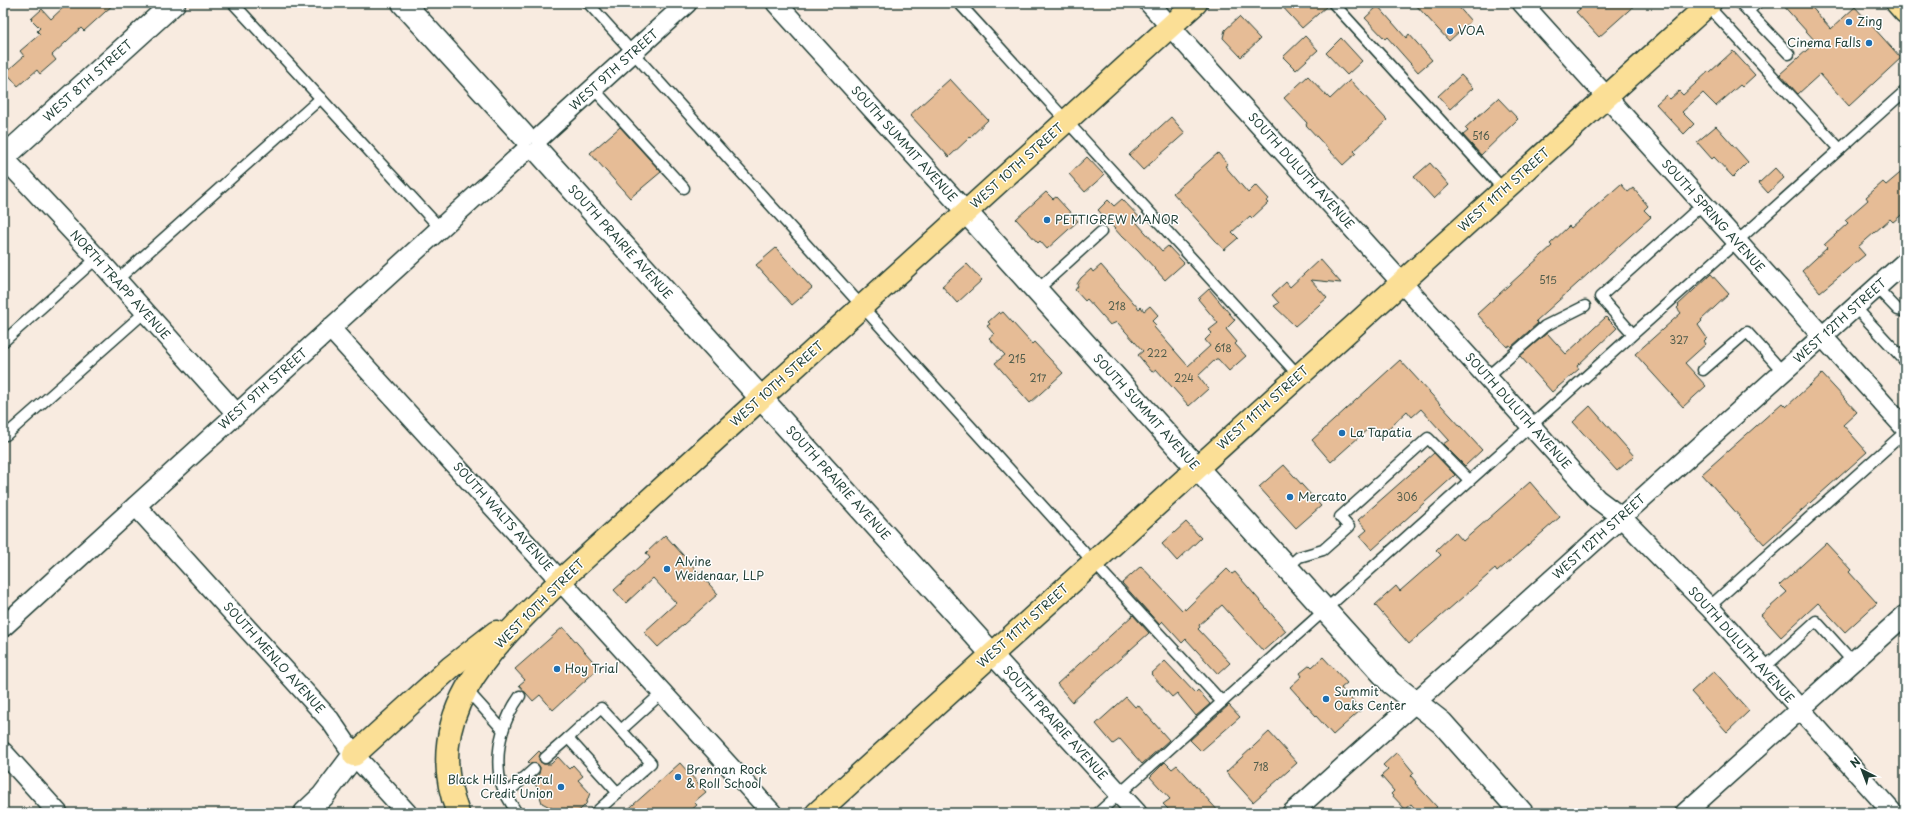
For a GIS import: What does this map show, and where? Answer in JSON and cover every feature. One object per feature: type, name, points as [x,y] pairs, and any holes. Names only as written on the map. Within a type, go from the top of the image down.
[{"type":"main road","name":"WEST 10TH STREET","points":[[458,813],[447,765],[450,727],[466,689],[483,662],[503,637],[561,580],[1196,3]]},
{"type":"main road","points":[[1897,3],[1905,12]]},
{"type":"main road","name":"WEST 11TH STREET","points":[[817,813],[1401,282],[1607,98],[1708,4]]},
{"type":"main road","points":[[354,755],[451,667],[561,580]]},
{"type":"street","name":"WEST 8TH STREET","points":[[3,158],[174,3]]},
{"type":"street","name":"SOUTH PRAIRIE AVENUE","points":[[403,3],[1136,813]]},
{"type":"street","name":"WEST 9TH STREET","points":[[3,626],[687,3]]},
{"type":"street","name":"SOUTH SUMMIT AVENUE","points":[[776,3],[1391,683],[1442,723],[1522,813]]},
{"type":"street","name":"SOUTH DULUTH AVENUE","points":[[1149,3],[1597,499],[1621,517],[1709,607],[1892,813]]},
{"type":"street","name":"SOUTH SPRING AVENUE","points":[[1522,3],[1905,428]]},
{"type":"street","name":"NORTH TRAPP AVENUE","points":[[3,158],[97,258],[236,413]]},
{"type":"street","name":"WEST 12TH STREET","points":[[1292,813],[1905,262]]},
{"type":"street","name":"SOUTH WALTS AVENUE","points":[[330,328],[772,813]]},
{"type":"street","name":"SOUTH MENLO AVENUE","points":[[136,506],[330,720],[354,755],[407,813]]},
{"type":"street","points":[[1685,813],[1905,615]]},
{"type":"street","points":[[3,752],[58,813]]},
{"type":"street","points":[[304,813],[323,796],[354,755]]},
{"type":"lane","points":[[233,3],[440,228]]},
{"type":"lane","points":[[588,3],[1093,562],[1222,702]]},
{"type":"lane","points":[[959,3],[1299,376]]},
{"type":"lane","points":[[1333,3],[1504,190]]},
{"type":"lane","points":[[1740,3],[1788,54]]},
{"type":"lane","points":[[1748,11],[1757,3]]},
{"type":"lane","points":[[1708,4],[1840,149]]},
{"type":"lane","points":[[594,88],[684,188]]},
{"type":"lane","points":[[1098,813],[1632,333],[1905,91]]},
{"type":"lane","points":[[117,280],[321,98]]},
{"type":"lane","points":[[1632,333],[1600,297],[1703,204]]},
{"type":"lane","points":[[1036,290],[1100,232]]},
{"type":"lane","points":[[3,342],[97,258]]},
{"type":"lane","points":[[1876,287],[1898,310],[1905,311]]},
{"type":"lane","points":[[1487,377],[1545,326],[1586,306]]},
{"type":"lane","points":[[1855,307],[1905,361]]},
{"type":"lane","points":[[6,435],[145,312]]},
{"type":"lane","points":[[1703,370],[1747,332],[1783,372]]},
{"type":"lane","points":[[1709,607],[1905,432]]},
{"type":"lane","points":[[1287,568],[1299,557],[1323,550],[1349,527],[1340,517],[1428,438],[1469,480]]},
{"type":"lane","points":[[1763,669],[1816,621],[1853,662]]},
{"type":"lane","points":[[466,689],[503,730]]},
{"type":"lane","points":[[621,730],[663,692]]},
{"type":"lane","points":[[517,813],[506,794],[499,774],[499,748],[508,716],[520,696]]},
{"type":"lane","points":[[545,758],[601,708],[651,762],[595,813]]},
{"type":"lane","points":[[568,738],[618,793]]},
{"type":"lane","points":[[506,794],[534,769]]},
{"type":"building","points":[[68,3],[115,3],[84,31],[81,28],[52,55],[56,60],[40,74],[37,70],[18,86],[6,72],[24,56],[20,51],[40,34],[37,31],[40,28],[31,19],[42,9],[51,19]]},
{"type":"building","points":[[1279,3],[1327,3],[1327,6],[1302,28]]},
{"type":"building","name":"VOA","points":[[1414,3],[1455,3],[1471,21],[1449,41]]},
{"type":"building","points":[[1575,3],[1637,3],[1599,37],[1576,12],[1580,9]]},
{"type":"building","points":[[1781,3],[1808,3],[1831,29],[1855,7],[1901,58],[1849,106],[1820,74],[1798,94],[1780,74],[1816,42]]},
{"type":"building","points":[[1378,6],[1406,38],[1409,34],[1432,60],[1418,72],[1387,37],[1385,39],[1365,18]]},
{"type":"building","points":[[1239,17],[1260,39],[1241,57],[1223,38],[1225,30]]},
{"type":"building","points":[[1305,36],[1318,50],[1296,70],[1283,57]]},
{"type":"building","points":[[1341,38],[1362,61],[1347,75],[1326,53]]},
{"type":"building","points":[[1733,51],[1755,75],[1742,87],[1740,85],[1716,106],[1703,93],[1682,112],[1694,124],[1684,134],[1656,104],[1666,95],[1670,99],[1679,91],[1683,95]]},
{"type":"building","points":[[1461,75],[1473,88],[1450,109],[1438,96]]},
{"type":"building","points":[[1308,76],[1330,99],[1350,80],[1387,120],[1354,151],[1356,153],[1343,165],[1306,125],[1307,123],[1284,98]]},
{"type":"building","points":[[950,79],[988,120],[949,157],[910,115]]},
{"type":"building","points":[[1498,98],[1518,119],[1481,155],[1463,135],[1468,131],[1465,128]]},
{"type":"building","points":[[1171,117],[1185,133],[1143,170],[1129,155]]},
{"type":"building","points":[[1716,126],[1748,162],[1733,177],[1714,157],[1712,159],[1697,142]]},
{"type":"building","points":[[620,127],[661,172],[630,198],[590,153]]},
{"type":"building","points":[[1218,153],[1228,164],[1225,166],[1248,193],[1256,185],[1269,199],[1266,201],[1268,203],[1252,218],[1250,216],[1232,232],[1238,238],[1224,250],[1173,193]]},
{"type":"building","points":[[1087,157],[1104,175],[1085,192],[1069,174]]},
{"type":"building","points":[[1430,163],[1449,185],[1434,199],[1414,177]]},
{"type":"building","points":[[1775,168],[1784,178],[1768,193],[1759,183]]},
{"type":"building","points":[[1905,169],[1905,212],[1893,222],[1890,219],[1858,247],[1865,255],[1820,292],[1802,271],[1827,248],[1824,245],[1848,223],[1845,220],[1868,200],[1866,197],[1883,182],[1886,185]]},
{"type":"building","points":[[1621,184],[1628,192],[1633,188],[1648,206],[1644,210],[1651,217],[1536,321],[1538,323],[1511,347],[1510,345],[1507,347],[1477,314],[1552,246],[1550,244],[1569,226],[1571,228]]},
{"type":"building","name":"PETTIGREW MANOR","points":[[1046,192],[1053,199],[1056,197],[1078,221],[1047,249],[1040,241],[1038,243],[1016,219]]},
{"type":"building","points":[[1122,199],[1141,219],[1137,223],[1162,251],[1168,246],[1184,263],[1165,280],[1138,250],[1123,236],[1122,237],[1098,210],[1108,200],[1114,206]]},
{"type":"building","points":[[776,248],[812,288],[792,305],[756,265]]},
{"type":"building","points":[[1320,259],[1341,283],[1311,280],[1327,298],[1295,326],[1274,306],[1279,303],[1272,295],[1286,282],[1290,287]]},
{"type":"building","points":[[967,264],[982,280],[957,303],[942,286]]},
{"type":"building","points":[[1101,265],[1139,309],[1141,307],[1144,311],[1150,306],[1158,315],[1152,321],[1156,325],[1154,327],[1188,366],[1210,346],[1205,340],[1212,333],[1209,330],[1218,323],[1198,299],[1209,289],[1235,320],[1226,329],[1237,342],[1235,344],[1246,356],[1229,371],[1218,359],[1216,359],[1198,376],[1208,389],[1189,406],[1156,369],[1152,372],[1138,355],[1143,351],[1117,322],[1110,325],[1087,299],[1085,301],[1075,290],[1081,278],[1091,269],[1093,272]]},
{"type":"building","points":[[1711,274],[1729,294],[1701,320],[1702,321],[1698,325],[1707,338],[1704,341],[1706,344],[1685,363],[1706,386],[1683,407],[1635,354],[1681,313],[1677,308],[1679,306],[1678,305]]},
{"type":"building","points":[[999,312],[1000,314],[1003,312],[1032,344],[1034,342],[1063,373],[1030,403],[995,363],[1005,355],[989,338],[994,334],[987,326],[990,324],[988,322]]},
{"type":"building","points":[[1606,317],[1617,328],[1577,366],[1579,369],[1552,392],[1520,356],[1547,333],[1566,354]]},
{"type":"building","points":[[1400,360],[1482,450],[1465,466],[1443,444],[1449,440],[1421,409],[1412,417],[1407,411],[1378,438],[1369,428],[1331,462],[1312,440]]},
{"type":"building","points":[[1822,374],[1857,412],[1843,425],[1867,452],[1764,544],[1702,474],[1782,403],[1786,407]]},
{"type":"building","points":[[1590,406],[1634,456],[1617,471],[1573,422]]},
{"type":"building","points":[[1434,453],[1455,475],[1372,550],[1360,536],[1367,530],[1358,520]]},
{"type":"building","name":"Mercato","points":[[1284,465],[1321,506],[1296,528],[1259,487]]},
{"type":"building","points":[[1530,482],[1560,517],[1497,572],[1495,569],[1409,644],[1375,605],[1396,586],[1400,591],[1441,555],[1436,550],[1455,532],[1463,541]]},
{"type":"building","points":[[1186,522],[1201,538],[1177,561],[1162,544]]},
{"type":"building","points":[[665,535],[718,594],[658,647],[644,632],[676,603],[653,578],[626,603],[614,590],[650,558],[646,553]]},
{"type":"building","points":[[1826,543],[1851,570],[1849,572],[1877,603],[1845,632],[1818,603],[1781,637],[1761,615],[1787,592],[1780,585]]},
{"type":"building","points":[[1141,566],[1182,610],[1184,608],[1185,610],[1227,569],[1232,574],[1235,572],[1286,631],[1263,651],[1222,605],[1199,625],[1200,627],[1198,629],[1230,663],[1218,674],[1186,639],[1182,643],[1162,621],[1159,624],[1122,583]]},
{"type":"building","points":[[1133,615],[1149,633],[1072,702],[1057,684]]},
{"type":"building","name":"Hoy Trial","points":[[563,627],[599,668],[553,710],[540,695],[533,701],[519,685],[525,680],[515,669]]},
{"type":"building","name":"Summit Oaks Center","points":[[1323,657],[1347,683],[1341,688],[1361,710],[1333,735],[1290,687],[1302,676],[1300,673],[1310,665],[1312,667]]},
{"type":"building","points":[[1165,661],[1195,693],[1198,690],[1210,704],[1196,716],[1177,693],[1172,697],[1151,674]]},
{"type":"building","points":[[1714,671],[1749,711],[1727,732],[1691,692]]},
{"type":"building","points":[[1126,697],[1135,707],[1138,705],[1169,740],[1142,764],[1120,739],[1113,744],[1096,724]]},
{"type":"building","points":[[1229,705],[1240,717],[1201,751],[1190,740]]},
{"type":"building","points":[[1269,732],[1297,763],[1253,802],[1226,772]]},
{"type":"building","name":"Black Hills Federal Credit Union","points":[[539,751],[541,753],[539,760],[543,764],[551,764],[558,757],[569,769],[573,765],[583,776],[578,780],[590,793],[586,804],[580,810],[574,813],[561,813],[542,803],[537,787],[531,781],[539,774],[540,767],[536,763],[530,764],[528,762]]},
{"type":"building","points":[[1397,752],[1414,773],[1411,776],[1416,782],[1415,783],[1437,807],[1430,813],[1419,813],[1411,804],[1405,809],[1391,794],[1394,791],[1381,776],[1388,770],[1383,765]]},
{"type":"building","points":[[1165,762],[1172,769],[1177,765],[1220,813],[1172,813],[1163,804],[1170,799],[1150,777]]},
{"type":"building","name":"Brennan Rock & Roll School","points":[[680,763],[706,792],[694,802],[697,805],[688,813],[624,813]]},
{"type":"place","name":"Zing","points":[[1849,22]]},
{"type":"place","name":"VOA","points":[[1450,31]]},
{"type":"place","name":"Cinema Falls","points":[[1869,43]]},
{"type":"place","name":"PETTIGREW MANOR","points":[[1047,220]]},
{"type":"place","name":"La Tapatia","points":[[1342,433]]},
{"type":"place","name":"Mercato","points":[[1290,497]]},
{"type":"place","name":"Alvine Weidenaar, LLP","points":[[667,569]]},
{"type":"place","name":"Hoy Trial","points":[[557,669]]},
{"type":"place","name":"Summit Oaks Center","points":[[1326,699]]},
{"type":"place","name":"Brennan Rock & Roll School","points":[[678,777]]},
{"type":"place","name":"Black Hills Federal Credit Union","points":[[561,787]]}]
